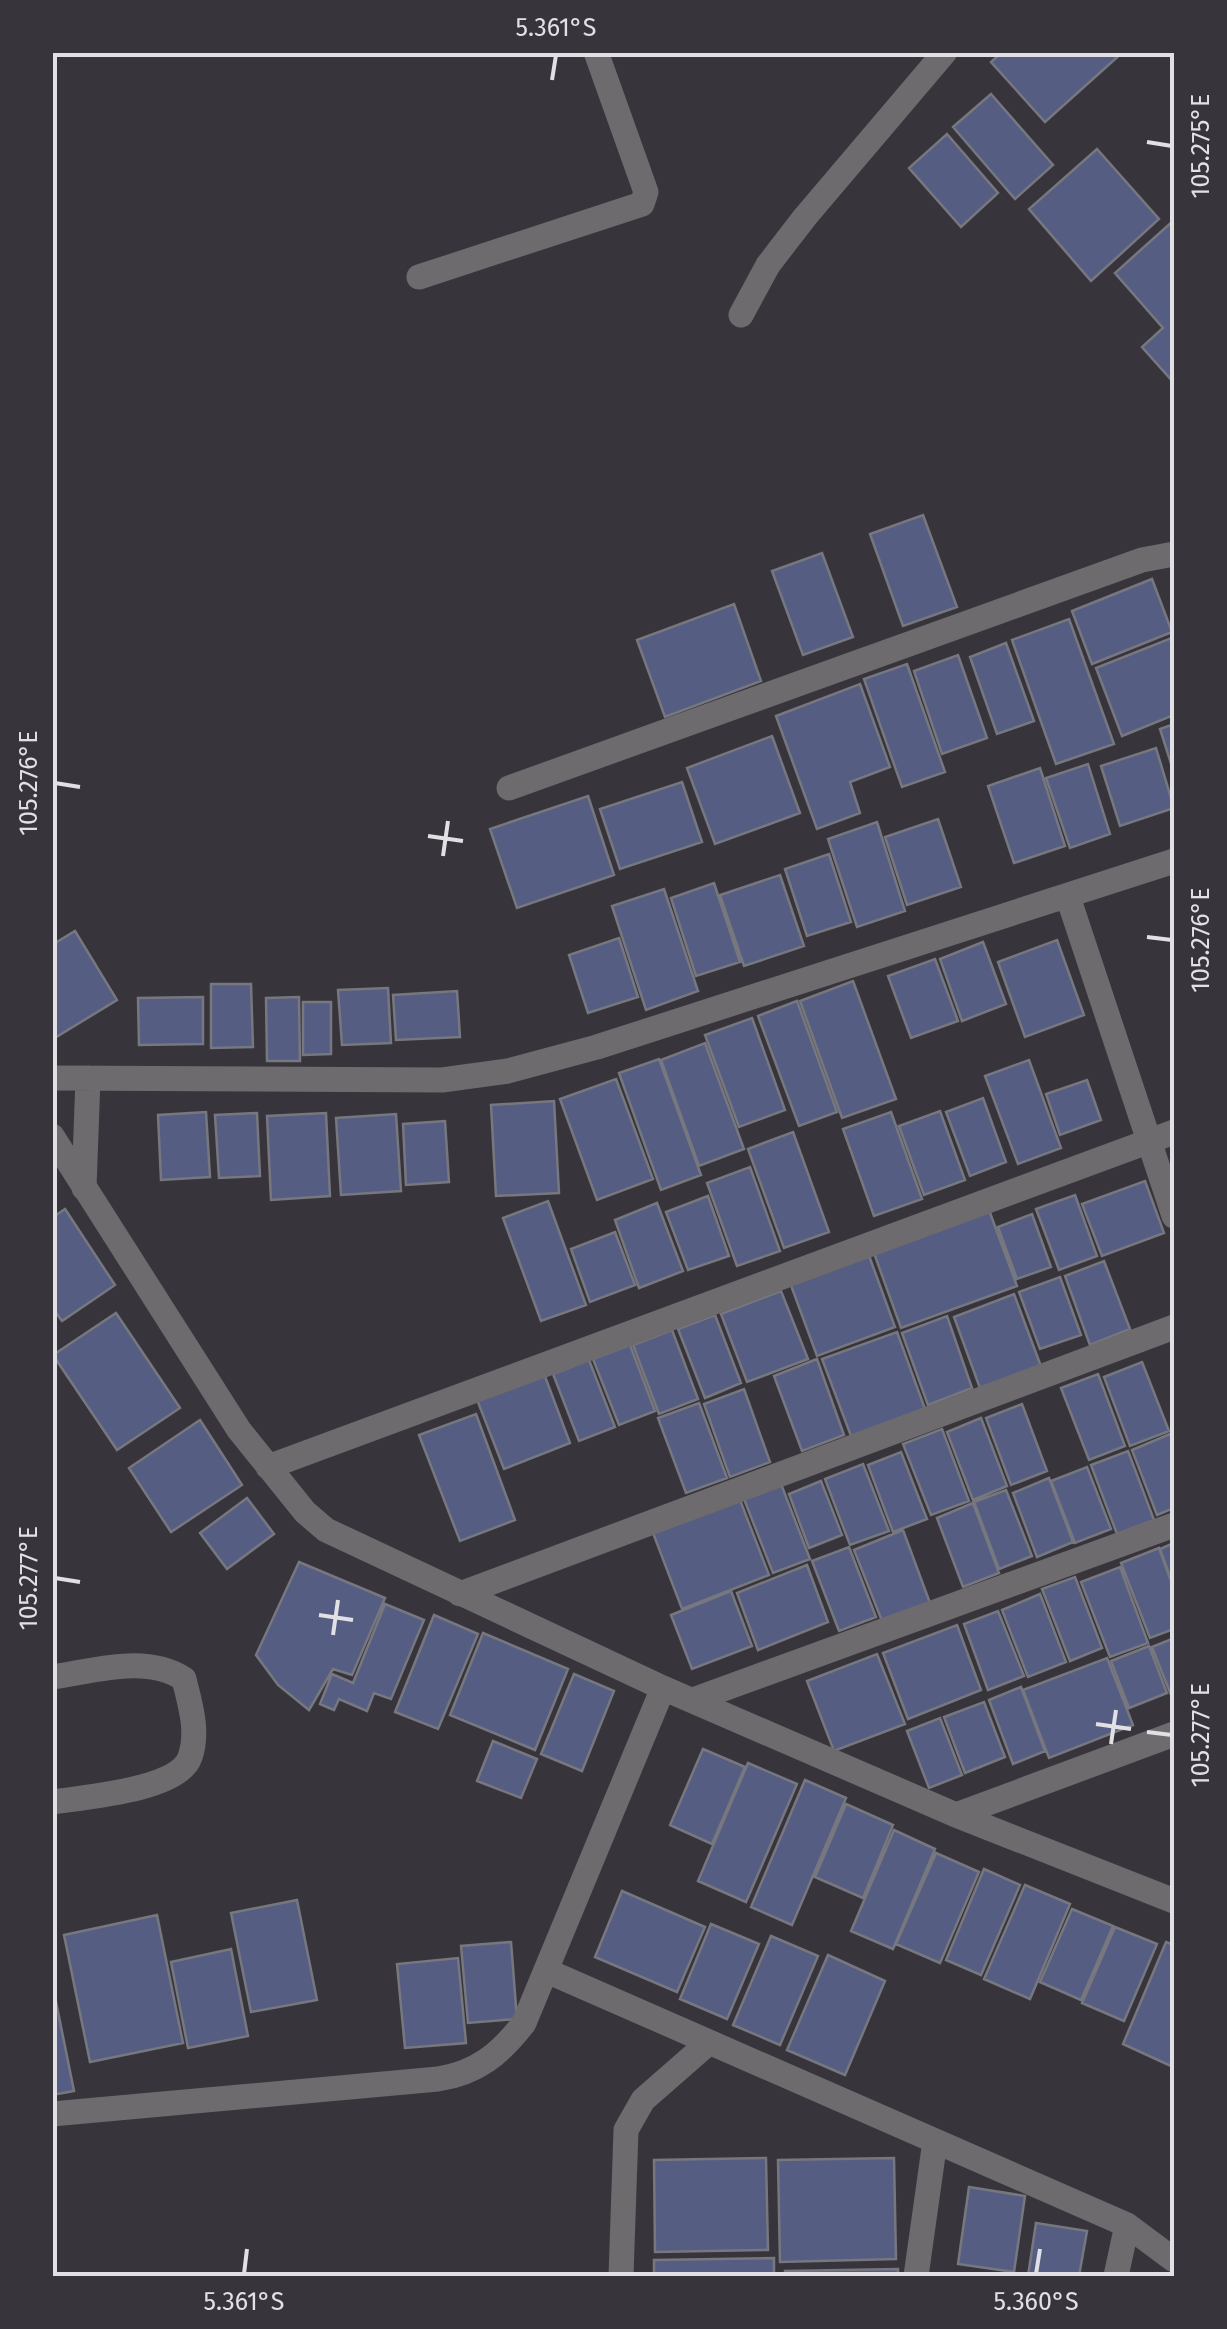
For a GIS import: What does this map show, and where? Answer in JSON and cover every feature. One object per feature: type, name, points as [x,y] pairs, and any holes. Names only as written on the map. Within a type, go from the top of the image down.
[{"type":"street","points":[[419,277],[642,204],[646,192],[596,52]]},
{"type":"street","points":[[741,315],[768,265],[805,217],[945,52]]},
{"type":"street","points":[[509,788],[1142,560],[1174,554]]},
{"type":"street","points":[[52,1078],[368,1082],[508,1071],[597,1047],[1174,861]]},
{"type":"street","points":[[1068,896],[1174,1216]]},
{"type":"street","points":[[84,1190],[88,1078]]},
{"type":"street","points":[[268,1466],[1174,1132]]},
{"type":"street","points":[[52,1136],[239,1430],[305,1512],[326,1530],[663,1688],[956,1815],[1174,1902]]},
{"type":"street","points":[[460,1594],[1174,1328]]},
{"type":"street","points":[[693,1700],[1174,1525]]},
{"type":"street","points":[[52,1677],[115,1668],[166,1667],[184,1679],[194,1730],[190,1758],[179,1774],[151,1785],[52,1802]]},
{"type":"street","points":[[52,2114],[464,2075],[508,2044],[524,2023],[663,1688]]},
{"type":"street","points":[[956,1815],[1174,1734]]},
{"type":"street","points":[[547,1972],[1126,2225],[1174,2260]]},
{"type":"street","points":[[621,2276],[626,2130],[643,2100],[707,2044]]},
{"type":"street","points":[[916,2276],[936,2141]]},
{"type":"street","points":[[1116,2276],[1126,2225]]},
{"type":"building","points":[[1002,52],[1123,52],[1045,122],[991,62]]},
{"type":"building","points":[[991,94],[1053,165],[1015,199],[953,127]]},
{"type":"building","points":[[947,134],[998,193],[961,227],[909,168]]},
{"type":"building","points":[[1097,149],[1159,219],[1091,281],[1029,209]]},
{"type":"building","points":[[1174,220],[1174,383],[1142,347],[1163,328],[1115,273]]},
{"type":"building","points":[[923,515],[957,607],[903,626],[870,534]]},
{"type":"building","points":[[822,553],[853,637],[803,655],[772,571]]},
{"type":"building","points":[[1152,579],[1172,632],[1092,664],[1072,611]]},
{"type":"building","points":[[734,604],[761,681],[665,717],[637,640]]},
{"type":"building","points":[[1069,619],[1114,744],[1056,764],[1012,640]]},
{"type":"building","points":[[1174,637],[1174,715],[1122,736],[1096,668]]},
{"type":"building","points":[[1006,643],[1034,721],[997,734],[970,657]]},
{"type":"building","points":[[958,655],[987,738],[942,754],[914,671]]},
{"type":"building","points":[[907,664],[945,772],[902,787],[864,679]]},
{"type":"building","points":[[860,684],[890,767],[850,782],[860,813],[817,829],[776,716]]},
{"type":"building","points":[[1174,724],[1174,773],[1160,729]]},
{"type":"building","points":[[772,736],[800,813],[715,844],[687,768]]},
{"type":"building","points":[[1156,748],[1174,808],[1120,826],[1101,766]]},
{"type":"building","points":[[1088,764],[1110,834],[1070,848],[1046,778]]},
{"type":"building","points":[[1040,768],[1065,846],[1014,863],[988,786]]},
{"type":"building","points":[[682,782],[702,842],[620,869],[600,809]]},
{"type":"building","points":[[588,796],[614,875],[517,908],[490,829]]},
{"type":"building","points":[[938,819],[961,887],[907,905],[885,837]]},
{"type":"building","points":[[877,822],[905,911],[857,927],[828,839]]},
{"type":"building","points":[[829,854],[851,922],[807,936],[785,869]]},
{"type":"building","points":[[780,875],[804,946],[744,966],[720,895]]},
{"type":"building","points":[[714,883],[740,962],[696,976],[671,898]]},
{"type":"building","points":[[664,889],[698,991],[646,1010],[612,906]]},
{"type":"building","points":[[75,931],[117,1000],[53,1039],[52,945]]},
{"type":"building","points":[[619,938],[638,997],[588,1013],[569,955]]},
{"type":"building","points":[[1057,940],[1084,1015],[1025,1037],[998,962]]},
{"type":"building","points":[[983,942],[1006,1004],[962,1021],[940,959]]},
{"type":"building","points":[[935,959],[958,1021],[911,1038],[888,976]]},
{"type":"building","points":[[853,981],[896,1099],[842,1118],[800,1001]]},
{"type":"building","points":[[211,984],[251,984],[253,1047],[211,1048]]},
{"type":"building","points":[[388,988],[391,1043],[342,1045],[338,990]]},
{"type":"building","points":[[457,991],[460,1037],[396,1040],[393,995]]},
{"type":"building","points":[[203,997],[203,1044],[139,1045],[138,998]]},
{"type":"building","points":[[299,997],[300,1061],[267,1061],[266,998]]},
{"type":"building","points":[[797,1001],[837,1112],[799,1126],[758,1016]]},
{"type":"building","points":[[303,1002],[331,1002],[331,1054],[303,1055]]},
{"type":"building","points":[[752,1018],[785,1110],[739,1127],[705,1035]]},
{"type":"building","points":[[705,1043],[744,1149],[699,1166],[661,1060]]},
{"type":"building","points":[[659,1059],[701,1175],[661,1190],[619,1073]]},
{"type":"building","points":[[1029,1060],[1061,1148],[1018,1164],[985,1076]]},
{"type":"building","points":[[616,1079],[653,1179],[597,1200],[560,1099]]},
{"type":"building","points":[[1087,1080],[1101,1120],[1060,1135],[1046,1094]]},
{"type":"building","points":[[983,1098],[1006,1162],[970,1176],[946,1112]]},
{"type":"building","points":[[554,1101],[559,1193],[496,1196],[491,1105]]},
{"type":"building","points":[[940,1111],[965,1180],[924,1195],[899,1126]]},
{"type":"building","points":[[206,1112],[210,1177],[161,1180],[158,1115]]},
{"type":"building","points":[[891,1112],[922,1199],[874,1216],[843,1129]]},
{"type":"building","points":[[257,1113],[260,1176],[219,1178],[215,1115]]},
{"type":"building","points":[[326,1113],[330,1196],[271,1200],[267,1116]]},
{"type":"building","points":[[396,1114],[401,1191],[341,1195],[336,1118]]},
{"type":"building","points":[[445,1121],[449,1182],[406,1185],[403,1124]]},
{"type":"building","points":[[793,1132],[829,1232],[784,1248],[748,1149]]},
{"type":"building","points":[[750,1167],[780,1251],[737,1266],[707,1183]]},
{"type":"building","points":[[1145,1181],[1164,1233],[1102,1256],[1082,1204]]},
{"type":"building","points":[[1075,1195],[1097,1256],[1059,1270],[1036,1209]]},
{"type":"building","points":[[708,1196],[729,1256],[688,1270],[666,1212]]},
{"type":"building","points":[[548,1201],[586,1305],[541,1321],[503,1218]]},
{"type":"building","points":[[657,1203],[683,1271],[639,1288],[615,1220]]},
{"type":"building","points":[[65,1209],[115,1285],[62,1321],[52,1307],[52,1218]]},
{"type":"building","points":[[989,1210],[1017,1286],[901,1328],[874,1253]]},
{"type":"building","points":[[1032,1214],[1051,1267],[1017,1279],[998,1227]]},
{"type":"building","points":[[615,1232],[635,1285],[590,1302],[571,1249]]},
{"type":"building","points":[[867,1250],[895,1327],[817,1356],[789,1280]]},
{"type":"building","points":[[1104,1261],[1130,1329],[1090,1345],[1065,1276]]},
{"type":"building","points":[[1060,1277],[1081,1335],[1040,1349],[1019,1292]]},
{"type":"building","points":[[781,1291],[808,1359],[747,1382],[721,1314]]},
{"type":"building","points":[[1014,1294],[1042,1369],[981,1391],[954,1317]]},
{"type":"building","points":[[116,1313],[180,1408],[117,1450],[53,1355]]},
{"type":"building","points":[[715,1315],[741,1383],[705,1398],[678,1329]]},
{"type":"building","points":[[947,1316],[972,1388],[928,1405],[902,1333]]},
{"type":"building","points":[[672,1330],[698,1399],[659,1414],[633,1345]]},
{"type":"building","points":[[897,1332],[925,1409],[851,1436],[822,1359]]},
{"type":"building","points":[[630,1345],[655,1411],[619,1425],[593,1359]]},
{"type":"building","points":[[817,1359],[844,1435],[802,1451],[774,1376]]},
{"type":"building","points":[[589,1360],[615,1427],[579,1441],[553,1374]]},
{"type":"building","points":[[1142,1362],[1169,1431],[1130,1446],[1104,1377]]},
{"type":"building","points":[[543,1371],[570,1443],[504,1469],[476,1397]]},
{"type":"building","points":[[1098,1374],[1125,1446],[1089,1460],[1061,1388]]},
{"type":"building","points":[[744,1389],[770,1462],[730,1477],[704,1404]]},
{"type":"building","points":[[699,1403],[727,1478],[686,1493],[658,1418]]},
{"type":"building","points":[[1022,1404],[1047,1471],[1011,1485],[986,1418]]},
{"type":"building","points":[[476,1414],[515,1520],[460,1541],[419,1435]]},
{"type":"building","points":[[981,1418],[1007,1486],[973,1500],[947,1432]]},
{"type":"building","points":[[200,1420],[242,1485],[171,1532],[129,1468]]},
{"type":"building","points":[[942,1429],[969,1501],[931,1515],[903,1444]]},
{"type":"building","points":[[1170,1434],[1174,1445],[1174,1508],[1157,1515],[1132,1450]]},
{"type":"building","points":[[1128,1451],[1154,1520],[1117,1534],[1091,1465]]},
{"type":"building","points":[[901,1452],[927,1519],[893,1532],[868,1465]]},
{"type":"building","points":[[863,1464],[889,1531],[850,1545],[825,1479]]},
{"type":"building","points":[[1087,1467],[1111,1529],[1075,1543],[1051,1481]]},
{"type":"building","points":[[1049,1478],[1073,1542],[1037,1557],[1013,1493]]},
{"type":"building","points":[[821,1481],[842,1535],[809,1548],[789,1494]]},
{"type":"building","points":[[781,1484],[810,1559],[773,1573],[744,1499]]},
{"type":"building","points":[[1006,1490],[1032,1556],[999,1569],[974,1502]]},
{"type":"building","points":[[247,1498],[274,1534],[227,1569],[200,1533]]},
{"type":"building","points":[[740,1500],[769,1575],[682,1609],[653,1533]]},
{"type":"building","points":[[973,1503],[999,1573],[963,1587],[937,1518]]},
{"type":"building","points":[[903,1530],[930,1603],[882,1621],[854,1550]]},
{"type":"building","points":[[1174,1543],[1174,1588],[1160,1549]]},
{"type":"building","points":[[849,1547],[876,1617],[839,1631],[812,1561]]},
{"type":"building","points":[[1159,1548],[1174,1589],[1174,1629],[1150,1638],[1121,1563]]},
{"type":"building","points":[[299,1562],[385,1598],[352,1675],[333,1669],[309,1710],[278,1685],[256,1655]]},
{"type":"building","points":[[807,1565],[828,1622],[758,1650],[737,1593]]},
{"type":"building","points":[[1120,1567],[1148,1643],[1110,1657],[1081,1582]]},
{"type":"building","points":[[1075,1577],[1102,1648],[1070,1661],[1042,1589]]},
{"type":"building","points":[[731,1591],[752,1646],[692,1669],[671,1615]]},
{"type":"building","points":[[1040,1594],[1066,1662],[1028,1677],[1002,1610]]},
{"type":"building","points":[[385,1604],[424,1620],[391,1699],[374,1693],[367,1711],[339,1699],[334,1710],[320,1704],[332,1674],[353,1683]]},
{"type":"building","points":[[998,1611],[1024,1676],[988,1690],[964,1624]]},
{"type":"building","points":[[434,1615],[478,1634],[438,1729],[395,1712]]},
{"type":"building","points":[[957,1625],[981,1690],[908,1719],[883,1653]]},
{"type":"building","points":[[483,1633],[568,1669],[535,1750],[450,1715]]},
{"type":"building","points":[[1174,1638],[1174,1694],[1171,1695],[1152,1647]]},
{"type":"building","points":[[1149,1646],[1167,1693],[1129,1708],[1111,1661]]},
{"type":"building","points":[[877,1654],[905,1724],[834,1751],[807,1681]]},
{"type":"building","points":[[1107,1658],[1133,1725],[1049,1758],[1023,1690]]},
{"type":"building","points":[[574,1674],[614,1691],[582,1771],[541,1754]]},
{"type":"building","points":[[1021,1687],[1045,1751],[1013,1764],[989,1700]]},
{"type":"building","points":[[984,1702],[1005,1757],[965,1773],[944,1717]]},
{"type":"building","points":[[940,1718],[962,1775],[929,1788],[907,1731]]},
{"type":"building","points":[[493,1741],[537,1759],[521,1798],[477,1781]]},
{"type":"building","points":[[703,1749],[745,1767],[712,1844],[670,1825]]},
{"type":"building","points":[[748,1763],[797,1784],[746,1902],[698,1881]]},
{"type":"building","points":[[805,1780],[846,1798],[792,1925],[751,1907]]},
{"type":"building","points":[[846,1804],[893,1825],[863,1898],[815,1877]]},
{"type":"building","points":[[894,1830],[935,1849],[893,1949],[851,1931]]},
{"type":"building","points":[[936,1853],[979,1872],[940,1963],[896,1944]]},
{"type":"building","points":[[984,1869],[1020,1885],[981,1975],[946,1960]]},
{"type":"building","points":[[1025,1885],[1070,1904],[1030,1999],[984,1979]]},
{"type":"building","points":[[622,1891],[705,1927],[677,1992],[595,1957]]},
{"type":"building","points":[[297,1900],[317,2000],[251,2012],[231,1913]]},
{"type":"building","points":[[1072,1909],[1113,1926],[1081,2000],[1040,1982]]},
{"type":"building","points":[[157,1915],[183,2043],[90,2062],[64,1935]]},
{"type":"building","points":[[711,1924],[759,1944],[727,2019],[680,1999]]},
{"type":"building","points":[[1115,1927],[1157,1944],[1124,2021],[1082,2003]]},
{"type":"building","points":[[771,1936],[818,1956],[780,2045],[733,2025]]},
{"type":"building","points":[[511,1942],[517,2019],[468,2023],[461,1946]]},
{"type":"building","points":[[1166,1942],[1174,1945],[1171,2066],[1123,2044]]},
{"type":"building","points":[[231,1949],[248,2036],[188,2048],[171,1962]]},
{"type":"building","points":[[828,1955],[885,1981],[845,2075],[787,2050]]},
{"type":"building","points":[[458,1958],[466,2043],[405,2048],[397,1964]]},
{"type":"building","points":[[52,1982],[74,2091],[52,2095]]},
{"type":"building","points":[[766,2158],[768,2250],[655,2252],[654,2160]]},
{"type":"building","points":[[894,2158],[896,2259],[780,2262],[778,2160]]},
{"type":"building","points":[[969,2187],[1025,2196],[1014,2272],[958,2264]]},
{"type":"building","points":[[1036,2223],[1087,2231],[1079,2276],[1028,2276]]},
{"type":"building","points":[[774,2258],[774,2276],[654,2276],[654,2260]]},
{"type":"building","points":[[898,2269],[898,2276],[785,2276],[785,2271]]}]
